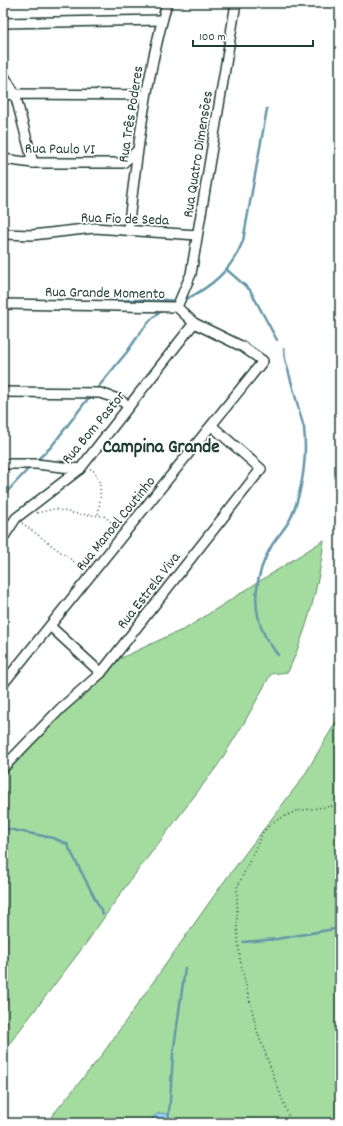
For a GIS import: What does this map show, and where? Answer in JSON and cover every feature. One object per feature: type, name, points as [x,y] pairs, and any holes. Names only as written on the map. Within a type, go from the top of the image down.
[{"type":"street","name":"Rua Três Poderes","points":[[128,230],[137,151],[146,95],[167,3]]},
{"type":"street","name":"Rua Quatro Dimensões","points":[[177,307],[192,274],[236,3]]},
{"type":"street","points":[[3,23],[162,20]]},
{"type":"street","points":[[3,74],[15,94],[34,163]]},
{"type":"street","points":[[3,95],[146,95]]},
{"type":"street","name":"Rua Paulo VI","points":[[3,159],[34,163],[123,163],[137,151]]},
{"type":"street","name":"Rua Fio de Seda","points":[[3,234],[32,235],[94,228],[197,236]]},
{"type":"street","name":"Rua Grande Momento","points":[[3,304],[177,307],[194,323],[243,347],[263,360]]},
{"type":"street","name":"Rua Bom Pastor","points":[[3,538],[16,518],[80,468],[194,323]]},
{"type":"street","name":"Rua Manoel Coutinho","points":[[3,684],[212,426],[263,360]]},
{"type":"street","points":[[3,392],[100,393],[118,399],[129,406]]},
{"type":"street","name":"Rua Estrela Viva","points":[[3,768],[60,709],[101,673],[261,469],[212,426]]},
{"type":"street","points":[[3,464],[36,464],[80,468]]},
{"type":"street","points":[[50,626],[101,673]]},
{"type":"path","points":[[80,468],[92,469],[98,475],[101,491],[98,516]]},
{"type":"path","points":[[37,513],[54,509],[77,514],[104,516],[118,526],[121,538]]},
{"type":"path","points":[[16,518],[91,575]]},
{"type":"path","points":[[291,1123],[257,1031],[240,960],[237,927],[237,888],[263,832],[273,822],[296,811],[340,805]]},
{"type":"green space","points":[[324,540],[319,575],[311,608],[301,640],[288,672],[271,674],[244,723],[218,765],[126,886],[87,942],[3,1052],[3,778],[18,757],[117,660],[185,629]]},
{"type":"green space","points":[[340,715],[340,1123],[46,1123],[101,1056],[223,883],[304,776]]},
{"type":"water","points":[[160,1113],[168,1114],[172,1123],[149,1123],[154,1116]]},
{"type":"waterway","points":[[183,301],[193,296],[219,277],[232,261],[243,241],[267,109]]},
{"type":"waterway","points":[[226,269],[250,290],[277,340]]},
{"type":"waterway","points":[[113,301],[153,299],[178,301]]},
{"type":"waterway","points":[[95,391],[127,352],[148,323],[164,310]]},
{"type":"waterway","points":[[278,655],[266,638],[261,627],[256,603],[258,579],[266,556],[274,541],[288,523],[292,515],[299,494],[303,472],[305,450],[304,428],[285,359],[284,349]]},
{"type":"waterway","points":[[36,461],[51,447],[90,396]]},
{"type":"waterway","points":[[3,496],[31,466]]},
{"type":"waterway","points":[[3,828],[53,838],[67,844],[103,914]]},
{"type":"waterway","points":[[243,942],[277,939],[340,928]]},
{"type":"waterway","points":[[168,1123],[173,1055],[185,968]]},
{"type":"district","name":"Campina Grande","points":[[161,445]]}]
